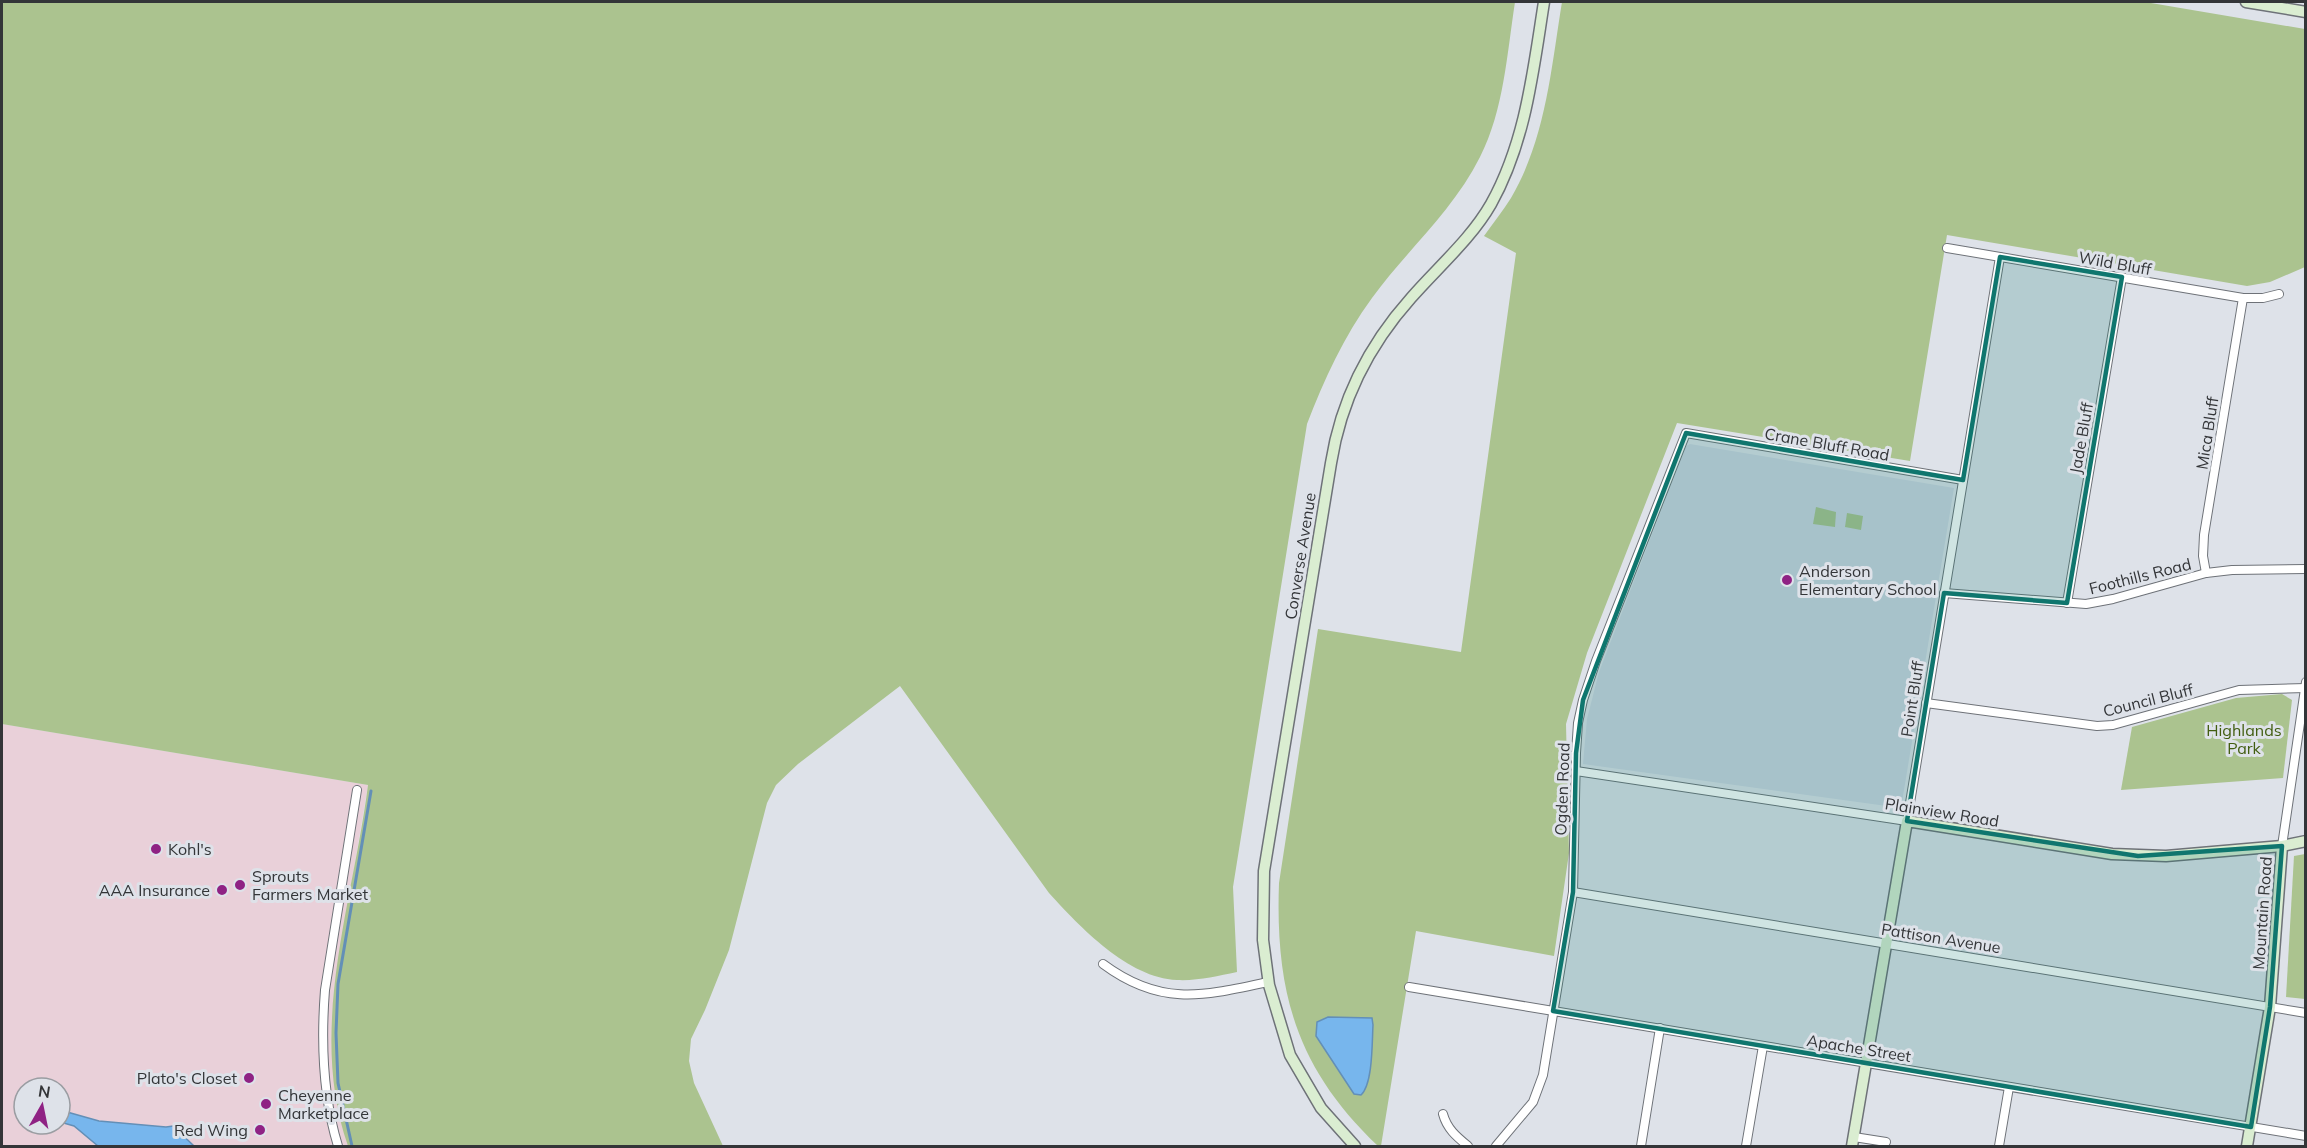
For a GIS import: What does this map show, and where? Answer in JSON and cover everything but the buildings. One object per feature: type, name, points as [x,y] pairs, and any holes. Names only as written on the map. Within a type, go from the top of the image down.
[{"type":"main road","name":"Converse Avenue","points":[[1355,1146],[1322,1108],[1290,1055],[1268,982],[1263,940],[1264,871],[1335,434],[1366,359],[1411,298],[1468,236],[1490,205],[1507,170],[1527,106],[1544,2]]},
{"type":"main road","points":[[2246,2],[2306,12]]},
{"type":"main road","name":"Plainview Road","points":[[1907,821],[2112,854],[2139,856],[2282,846],[2306,841]]},
{"type":"main road","name":"Point Bluff","points":[[1853,1142],[1907,821]]},
{"type":"main road","name":"Mountain Road","points":[[2247,1146],[2252,1127],[2270,1007],[2282,846]]},
{"type":"street","name":"Wild Bluff","points":[[1947,248],[2243,298],[2263,298],[2279,294]]},
{"type":"street","name":"Point Bluff","points":[[1907,821],[2000,257]]},
{"type":"street","name":"Jade Bluff","points":[[2067,603],[2122,278]]},
{"type":"street","name":"Mica Bluff","points":[[2206,573],[2203,543],[2243,298]]},
{"type":"street","name":"Crane Bluff Road","points":[[1686,434],[1963,480]]},
{"type":"street","name":"Ogden Road","points":[[1496,1146],[1522,1118],[1539,1089],[1564,956],[1573,892],[1578,723],[1590,679],[1686,434]]},
{"type":"street","name":"Foothills Road","points":[[1944,593],[2086,604],[2113,599],[2206,573],[2232,570],[2306,569]]},
{"type":"street","name":"Council Bluff","points":[[1926,703],[2097,726],[2113,725],[2239,690],[2305,686]]},
{"type":"street","name":"Mountain Road","points":[[2282,846],[2305,686]]},
{"type":"street","name":"Plainview Road","points":[[1576,771],[1907,821]]},
{"type":"street","points":[[338,1146],[326,1085],[322,1024],[325,990],[357,790]]},
{"type":"street","name":"Pattison Avenue","points":[[1573,892],[2306,1013]]},
{"type":"street","points":[[1103,964],[1126,981],[1152,991],[1168,993],[1198,995],[1268,982]]},
{"type":"street","name":"Apache Street","points":[[1409,987],[2306,1136]]},
{"type":"street","points":[[1641,1146],[1660,1028]]},
{"type":"street","points":[[1746,1146],[1763,1046]]},
{"type":"street","points":[[2000,1146],[2009,1087]]},
{"type":"street","points":[[1443,1114],[1452,1132],[1468,1146]]},
{"type":"street","points":[[1853,1142],[1886,1142]]},
{"type":"highlighted area","points":[[2000,257],[2122,277],[2067,603],[1944,593],[1907,821],[2138,856],[2282,846],[2270,1007],[2251,1127],[1553,1011],[1573,892],[1576,753],[1583,700],[1686,433],[1963,480]]},
{"type":"shaded area","name":"Anderson Elementary School","points":[[1690,444],[1954,488],[1901,808],[1583,764],[1587,719],[1599,672],[1686,446]]},
{"type":"shaded area","points":[[2,724],[368,785],[334,988],[332,1030],[337,1100],[348,1146],[2,1146]]},
{"type":"green space","points":[[2,2],[1515,2],[1500,101],[1480,157],[1457,195],[1386,280],[1352,328],[1320,391],[1307,424],[1233,887],[1237,972],[1192,980],[1159,977],[1123,961],[1090,935],[1049,893],[900,686],[798,764],[776,785],[767,803],[729,950],[691,1039],[689,1061],[694,1083],[723,1146],[348,1146],[336,1102],[332,1057],[332,1011],[344,920],[368,785],[2,724]]},
{"type":"green space","points":[[1562,2],[2145,2],[2305,29],[2305,267],[2270,282],[2247,286],[1947,235],[1910,461],[1677,423],[1587,653],[1566,724],[1569,853],[1554,956],[1416,931],[1381,1146],[1378,1146],[1350,1117],[1328,1088],[1310,1058],[1287,994],[1281,960],[1279,883],[1318,629],[1461,652],[1516,253],[1484,236],[1511,198],[1523,175],[1540,127]]},
{"type":"green space","points":[[1816,507],[1836,512],[1835,527],[1813,524]]},
{"type":"green space","points":[[1847,513],[1863,516],[1861,530],[1845,527]]},
{"type":"green space","name":"Highlands Park","points":[[2282,694],[2292,700],[2283,778],[2121,790],[2132,727],[2236,698]]},
{"type":"green space","points":[[2306,854],[2305,999],[2286,997],[2294,856]]},
{"type":"water","points":[[1328,1017],[1372,1018],[1370,1072],[1365,1090],[1361,1095],[1354,1094],[1316,1036],[1317,1022]]},
{"type":"water","points":[[72,1113],[99,1121],[173,1126],[194,1146],[98,1146],[72,1125]]},
{"type":"waterway","points":[[352,1146],[338,1083],[336,1033],[338,984],[371,791]]},
{"type":"place","name":"Anderson Elementary School","points":[[1787,580]]},
{"type":"place","name":"Kohl's","points":[[156,849]]},
{"type":"place","name":"Sprouts Farmers Market","points":[[240,885]]},
{"type":"place","name":"AAA Insurance","points":[[222,890]]},
{"type":"place","name":"Plato's Closet","points":[[249,1078]]},
{"type":"place","name":"Cheyenne Marketplace","points":[[266,1104]]},
{"type":"place","name":"Red Wing","points":[[260,1130]]}]
